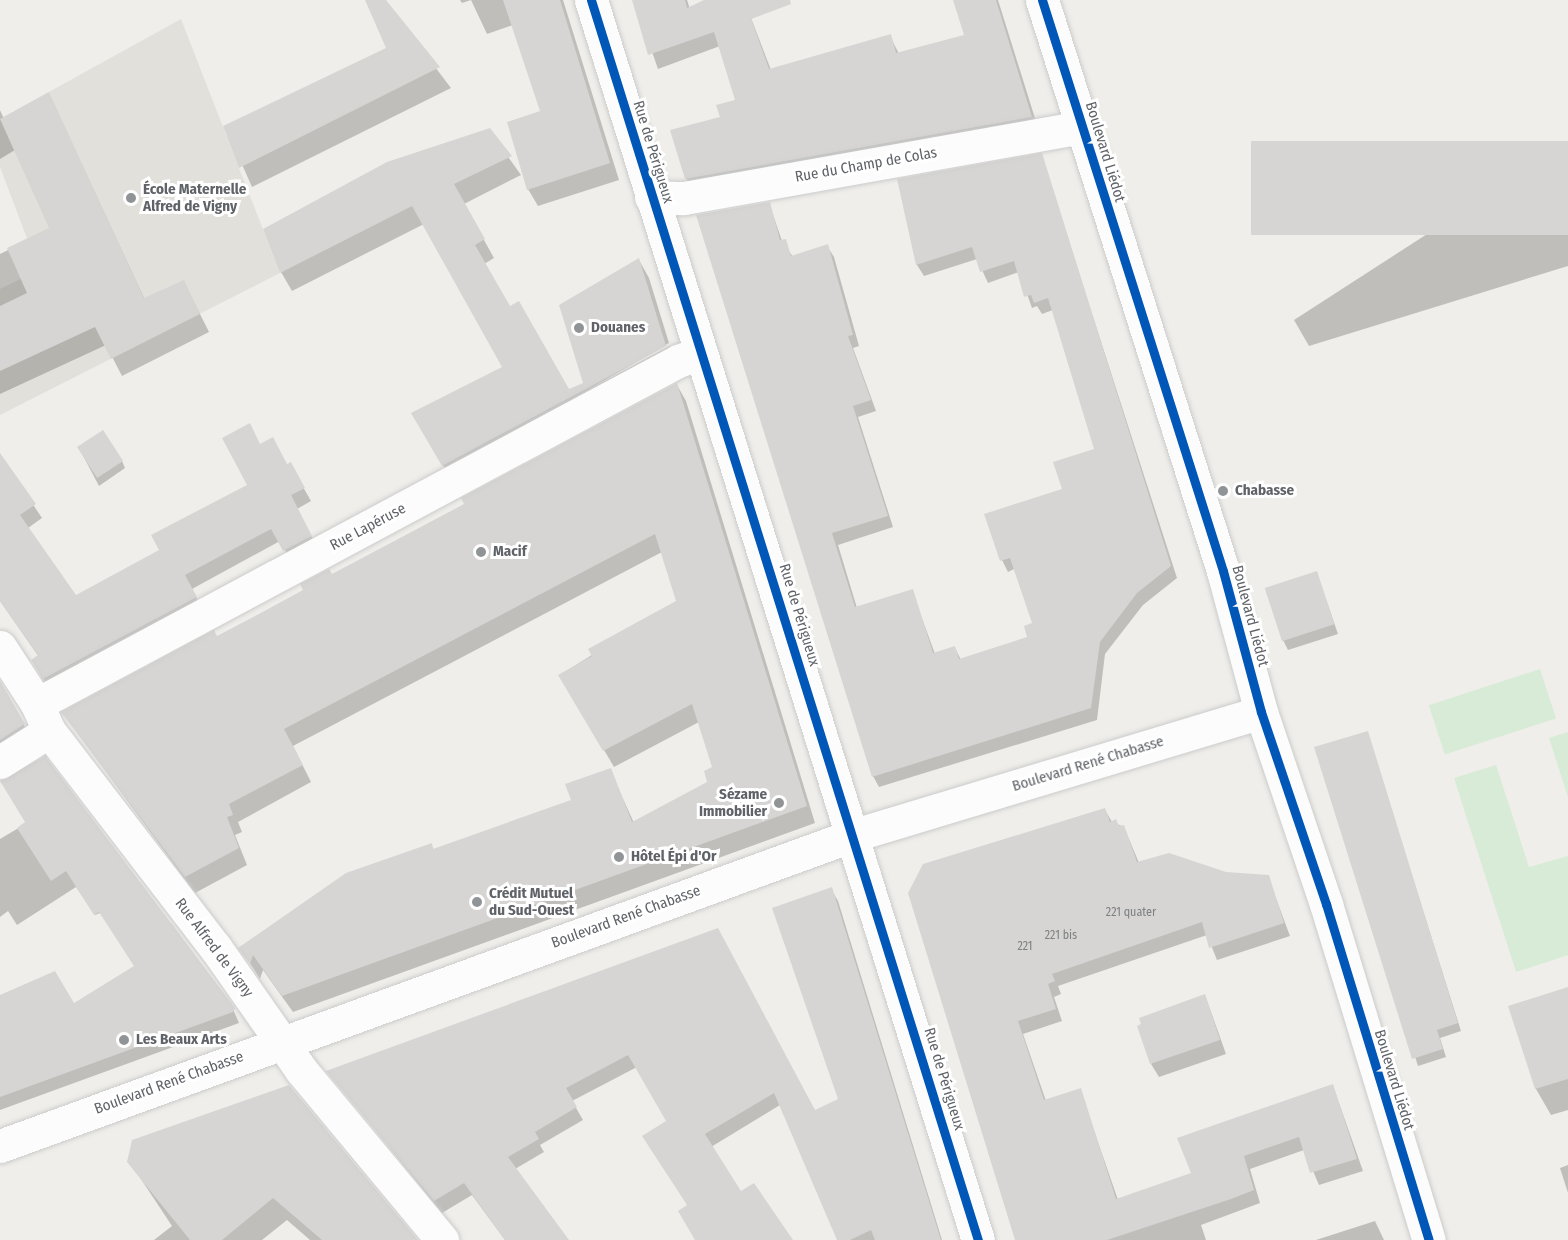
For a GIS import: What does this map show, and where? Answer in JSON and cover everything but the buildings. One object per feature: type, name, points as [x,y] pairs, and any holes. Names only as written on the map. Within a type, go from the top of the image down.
[{"type":"main road","name":"Rue de Périgueux","points":[[591,0],[978,1240]]},
{"type":"main road","name":"Boulevard Liédot","points":[[1042,0],[1223,571],[1261,712],[1326,904],[1429,1240]]},
{"type":"main road","name":"Rue du Champ de Colas","points":[[651,197],[684,198],[1081,127]]},
{"type":"main road","name":"Rue Lapéruse","points":[[0,762],[43,717],[678,361],[700,353]]},
{"type":"main road","name":"Rue Alfred de Vigny","points":[[0,647],[43,717],[301,1070],[442,1240]]},
{"type":"main road","name":"Boulevard René Chabasse","points":[[0,1146],[281,1041],[851,836],[1261,712]]},
{"type":"shaded area","name":"École Maternelle Alfred de Vigny","points":[[181,19],[280,273],[0,415],[0,289],[39,270],[0,167],[0,119]]},
{"type":"green space","points":[[1540,669],[1556,718],[1445,755],[1429,705]]},
{"type":"green space","points":[[1568,732],[1568,797],[1549,738]]},
{"type":"green space","points":[[1496,765],[1529,867],[1568,856],[1568,955],[1516,972],[1454,778]]},
{"type":"cycle path","points":[[591,0],[978,1240]]},
{"type":"cycle path","points":[[1042,0],[1223,571],[1261,712],[1326,904],[1429,1240]]},
{"type":"place","name":"École Maternelle Alfred de Vigny","points":[[131,198]]},
{"type":"place","name":"Douanes","points":[[579,328]]},
{"type":"place","name":"Chabasse","points":[[1223,491]]},
{"type":"place","name":"Macif","points":[[481,552]]},
{"type":"place","name":"Sézame Immobilier","points":[[779,803]]},
{"type":"place","name":"Hôtel Épi d'Or","points":[[619,857]]},
{"type":"place","name":"Crédit Mutuel du Sud-Ouest","points":[[477,902]]},
{"type":"place","name":"Les Beaux Arts","points":[[124,1040]]}]
